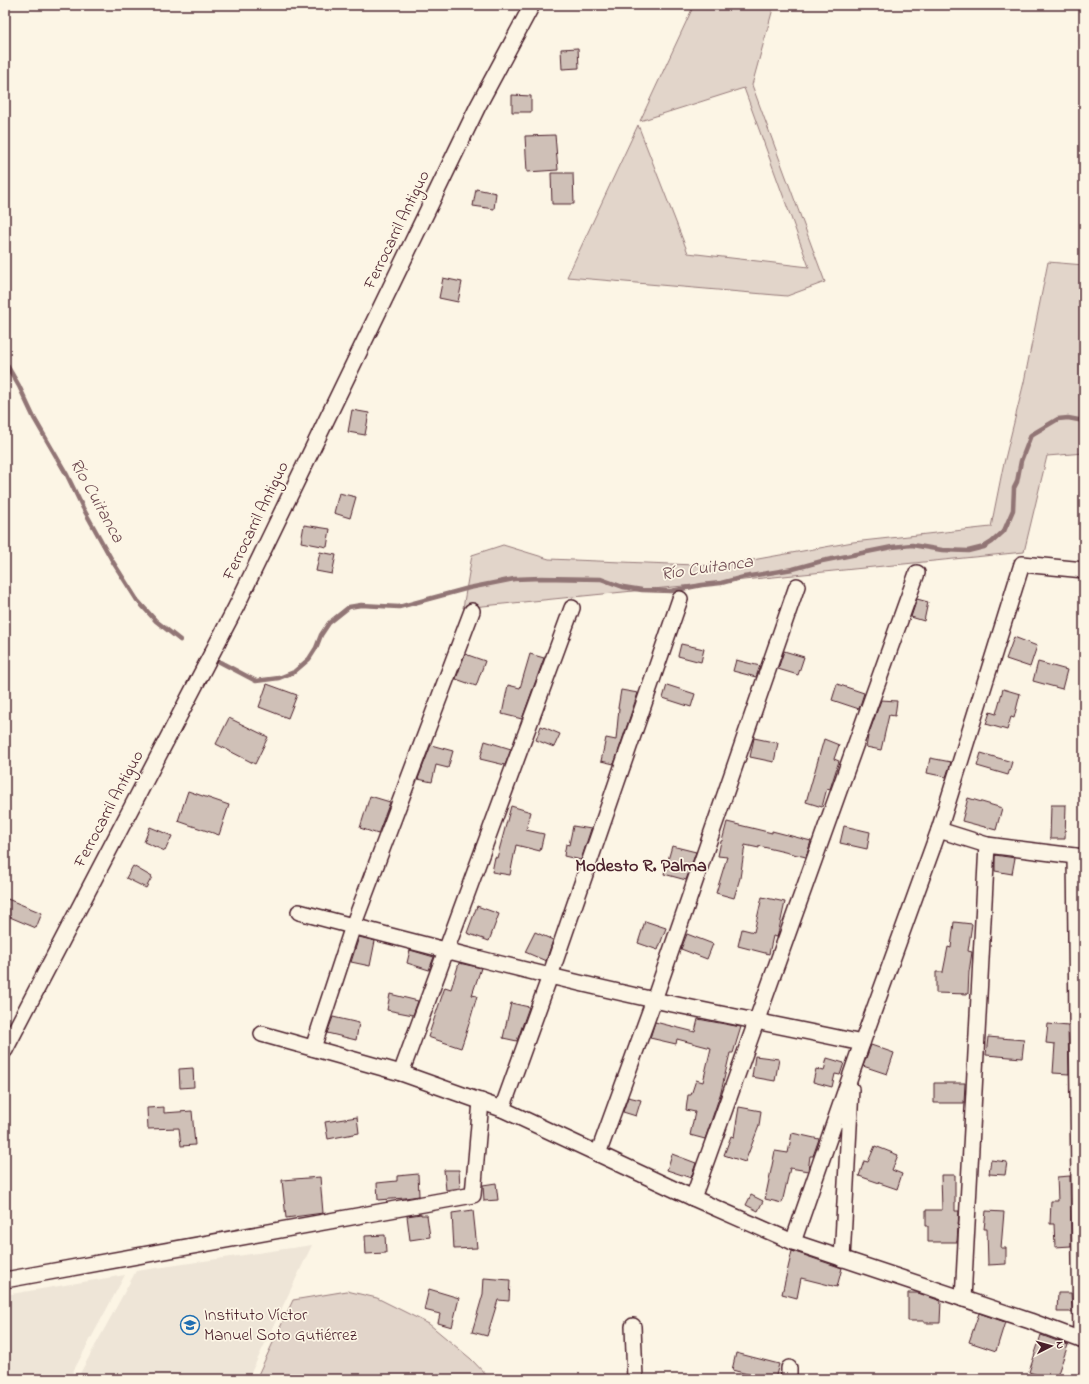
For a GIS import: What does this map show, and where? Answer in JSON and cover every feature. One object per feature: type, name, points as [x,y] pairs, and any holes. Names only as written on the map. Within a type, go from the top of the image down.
[{"type":"street","name":"Ferrocarril Antiguo","points":[[5,1050],[236,607],[478,106],[532,5]]},
{"type":"street","points":[[794,1242],[852,1070],[939,830],[1022,564],[1084,570]]},
{"type":"street","points":[[693,1198],[916,573]]},
{"type":"street","points":[[598,1154],[654,1000],[797,586]]},
{"type":"street","points":[[502,1109],[550,976],[680,599]]},
{"type":"street","points":[[401,1073],[572,608]]},
{"type":"street","points":[[313,1048],[353,926],[472,611]]},
{"type":"street","points":[[262,1034],[401,1073],[502,1109],[693,1198],[794,1242],[1083,1340],[1079,857],[987,845],[939,830]]},
{"type":"street","points":[[963,1299],[987,845]]},
{"type":"street","points":[[299,912],[446,951],[550,976],[654,1000],[862,1043]]},
{"type":"street","points":[[842,1259],[852,1070]]},
{"type":"street","points":[[5,1280],[473,1195],[480,1101]]},
{"type":"street","points":[[633,1326],[635,1379]]},
{"type":"shaded area","points":[[694,5],[774,5],[752,85],[825,282],[787,296],[567,277],[638,125],[688,253],[809,267],[744,88],[640,121]]},
{"type":"shaded area","points":[[1048,262],[1084,265],[1084,453],[1047,456],[1024,552],[463,608],[472,555],[503,545],[549,559],[719,566],[853,542],[991,527],[1003,467],[1024,382]]},
{"type":"shaded area","name":"Instituto Víctor Manuel Soto Gutiérrez","points":[[312,1245],[248,1379],[77,1379],[136,1271]]},
{"type":"shaded area","points":[[125,1275],[69,1379],[5,1379],[5,1295]]},
{"type":"shaded area","points":[[347,1291],[377,1298],[429,1324],[471,1359],[490,1379],[256,1379],[293,1300]]},
{"type":"building","points":[[578,48],[579,68],[562,69],[561,49]]},
{"type":"building","points":[[512,95],[531,96],[531,112],[512,112]]},
{"type":"building","points":[[555,135],[558,170],[527,172],[525,136]]},
{"type":"building","points":[[551,173],[573,173],[574,204],[552,204]]},
{"type":"building","points":[[476,189],[496,193],[494,209],[473,206]]},
{"type":"building","points":[[443,278],[462,282],[458,302],[439,298]]},
{"type":"building","points":[[352,410],[369,413],[365,435],[348,432]]},
{"type":"building","points":[[339,493],[356,497],[350,518],[334,513]]},
{"type":"building","points":[[304,525],[330,529],[327,547],[301,542]]},
{"type":"building","points":[[320,552],[336,555],[332,574],[316,571]]},
{"type":"building","points":[[917,599],[928,602],[924,621],[911,617]]},
{"type":"building","points":[[1014,637],[1037,646],[1030,667],[1006,659]]},
{"type":"building","points":[[681,644],[704,649],[701,662],[678,656]]},
{"type":"building","points":[[784,651],[804,657],[798,675],[778,669]]},
{"type":"building","points":[[465,654],[485,661],[476,686],[456,679]]},
{"type":"building","points":[[530,654],[544,658],[522,719],[502,714],[508,685],[520,688]]},
{"type":"building","points":[[736,660],[760,666],[756,677],[733,671]]},
{"type":"building","points":[[1038,662],[1067,670],[1062,689],[1033,681]]},
{"type":"building","points":[[267,684],[297,695],[288,718],[259,707]]},
{"type":"building","points":[[837,684],[864,693],[859,709],[832,700]]},
{"type":"building","points":[[667,685],[695,694],[691,707],[663,698]]},
{"type":"building","points":[[1003,689],[1020,694],[1014,718],[1011,717],[1007,730],[986,724],[990,712],[996,714]]},
{"type":"building","points":[[621,690],[638,693],[614,764],[601,761],[606,738],[616,740]]},
{"type":"building","points":[[881,700],[897,701],[895,716],[889,715],[881,750],[866,747],[868,736]]},
{"type":"building","points":[[229,718],[268,737],[255,764],[216,744]]},
{"type":"building","points":[[541,726],[560,734],[554,747],[536,740]]},
{"type":"building","points":[[754,738],[778,743],[774,762],[750,757]]},
{"type":"building","points":[[824,739],[839,745],[834,759],[839,761],[830,789],[827,788],[822,807],[806,802]]},
{"type":"building","points":[[485,741],[511,749],[505,765],[480,759]]},
{"type":"building","points":[[431,745],[453,751],[448,768],[436,765],[432,782],[418,779]]},
{"type":"building","points":[[981,753],[1012,762],[1008,775],[977,766]]},
{"type":"building","points":[[930,758],[951,762],[946,777],[927,773]]},
{"type":"building","points":[[188,791],[229,805],[219,835],[178,821]]},
{"type":"building","points":[[370,796],[390,802],[378,834],[360,828]]},
{"type":"building","points":[[968,798],[1002,808],[996,830],[962,821]]},
{"type":"building","points":[[1051,805],[1066,805],[1065,839],[1050,839]]},
{"type":"building","points":[[511,806],[531,812],[526,830],[544,834],[540,851],[516,845],[510,875],[492,872],[495,857],[497,858]]},
{"type":"building","points":[[727,822],[811,841],[806,857],[759,846],[759,848],[745,845],[740,878],[734,898],[716,893],[727,857],[718,856]]},
{"type":"building","points":[[573,826],[591,829],[581,860],[564,856],[566,844],[569,845]]},
{"type":"building","points":[[844,826],[870,832],[867,849],[840,843]]},
{"type":"building","points":[[150,827],[172,836],[165,851],[144,842]]},
{"type":"building","points":[[672,846],[696,852],[686,880],[664,874]]},
{"type":"building","points":[[995,855],[1015,858],[1012,874],[995,871]]},
{"type":"building","points":[[133,866],[152,877],[146,888],[126,878]]},
{"type":"building","points":[[762,897],[785,902],[778,934],[777,937],[773,936],[769,954],[738,946],[742,929],[754,932]]},
{"type":"building","points":[[5,898],[42,913],[36,928],[5,915]]},
{"type":"building","points":[[477,906],[499,914],[489,941],[467,933]]},
{"type":"building","points":[[645,921],[666,928],[658,950],[638,943]]},
{"type":"building","points":[[954,922],[972,924],[968,951],[972,952],[968,994],[936,993],[936,972],[943,972],[948,947],[951,948]]},
{"type":"building","points":[[535,932],[553,940],[546,961],[525,952]]},
{"type":"building","points":[[687,934],[713,944],[707,959],[681,949]]},
{"type":"building","points":[[359,937],[375,941],[370,966],[351,962]]},
{"type":"building","points":[[410,950],[434,957],[429,970],[407,963]]},
{"type":"building","points":[[459,963],[481,968],[472,995],[477,996],[461,1048],[428,1037],[445,987],[451,989]]},
{"type":"building","points":[[390,994],[418,1001],[413,1015],[387,1010]]},
{"type":"building","points":[[511,1003],[529,1007],[517,1041],[503,1038]]},
{"type":"building","points":[[333,1017],[359,1023],[356,1040],[327,1033]]},
{"type":"building","points":[[698,1019],[741,1027],[733,1053],[730,1053],[721,1092],[705,1139],[690,1135],[695,1112],[686,1110],[688,1095],[691,1095],[696,1080],[703,1082],[711,1048],[677,1039],[676,1044],[650,1038],[655,1022],[695,1032]]},
{"type":"building","points":[[1048,1024],[1068,1026],[1069,1074],[1053,1073],[1055,1044],[1046,1043]]},
{"type":"building","points":[[988,1037],[1024,1040],[1022,1058],[986,1055]]},
{"type":"building","points":[[871,1045],[894,1053],[887,1074],[863,1066]]},
{"type":"building","points":[[755,1056],[779,1059],[775,1081],[752,1077]]},
{"type":"building","points":[[827,1058],[844,1063],[840,1075],[835,1074],[832,1087],[813,1082],[816,1069],[824,1071]]},
{"type":"building","points":[[193,1068],[194,1087],[180,1088],[179,1069]]},
{"type":"building","points":[[934,1083],[965,1083],[964,1103],[934,1103]]},
{"type":"building","points":[[628,1097],[641,1100],[636,1116],[623,1112]]},
{"type":"building","points":[[164,1107],[164,1113],[192,1111],[195,1145],[181,1146],[179,1128],[148,1129],[147,1108]]},
{"type":"building","points":[[739,1107],[761,1111],[759,1126],[745,1162],[724,1155],[731,1136],[734,1137]]},
{"type":"building","points":[[357,1117],[359,1133],[328,1139],[325,1122]]},
{"type":"building","points":[[792,1133],[819,1139],[813,1156],[810,1156],[808,1171],[790,1168],[782,1203],[765,1199],[775,1151],[788,1153]]},
{"type":"building","points":[[875,1146],[898,1155],[892,1170],[902,1174],[897,1189],[859,1176],[864,1161],[868,1162]]},
{"type":"building","points":[[672,1154],[696,1163],[691,1178],[667,1170]]},
{"type":"building","points":[[991,1160],[1007,1162],[1005,1175],[989,1174]]},
{"type":"building","points":[[444,1170],[459,1170],[460,1188],[446,1190]]},
{"type":"building","points":[[418,1174],[419,1196],[378,1200],[377,1183],[397,1181],[397,1176]]},
{"type":"building","points":[[941,1175],[955,1175],[955,1211],[959,1211],[957,1242],[928,1242],[926,1210],[942,1210]]},
{"type":"building","points":[[1070,1176],[1071,1246],[1055,1247],[1054,1224],[1050,1224],[1051,1201],[1058,1201],[1057,1177]]},
{"type":"building","points":[[320,1177],[323,1213],[286,1218],[282,1180]]},
{"type":"building","points":[[496,1183],[498,1200],[484,1201],[483,1185]]},
{"type":"building","points":[[751,1195],[763,1201],[758,1211],[746,1205]]},
{"type":"building","points":[[473,1210],[477,1248],[454,1249],[452,1213]]},
{"type":"building","points":[[986,1211],[1004,1212],[1001,1248],[1006,1248],[1006,1264],[988,1265],[987,1229],[984,1229]]},
{"type":"building","points":[[421,1214],[427,1215],[430,1237],[410,1240],[407,1216]]},
{"type":"building","points":[[385,1235],[386,1253],[366,1254],[365,1236]]},
{"type":"building","points":[[792,1251],[842,1268],[837,1287],[801,1278],[797,1298],[782,1294]]},
{"type":"building","points":[[484,1278],[510,1280],[509,1301],[498,1300],[487,1336],[472,1332],[483,1294]]},
{"type":"building","points":[[429,1289],[459,1298],[452,1327],[438,1323],[440,1314],[424,1310]]},
{"type":"building","points":[[908,1293],[918,1293],[941,1301],[940,1323],[908,1321]]},
{"type":"building","points":[[1058,1293],[1071,1293],[1072,1312],[1057,1312]]},
{"type":"building","points":[[979,1313],[1005,1322],[996,1351],[969,1342]]},
{"type":"building","points":[[1041,1335],[1068,1345],[1056,1379],[1049,1379],[1029,1372]]},
{"type":"building","points":[[736,1353],[779,1364],[775,1379],[767,1379],[732,1370]]},
{"type":"waterway","name":"Río Cuitanca","points":[[5,362],[113,562],[137,600],[156,621],[180,640]]},
{"type":"waterway","name":"Río Cuitanca","points":[[218,661],[256,681],[279,678],[294,672],[309,659],[329,623],[349,607],[361,605],[399,607],[469,588],[514,579],[601,579],[623,587],[642,590],[671,591],[793,569],[822,561],[892,547],[912,545],[942,550],[968,551],[984,547],[1004,531],[1013,510],[1014,488],[1017,482],[1021,461],[1031,435],[1058,419],[1068,418],[1084,421]]},
{"type":"place","name":"Instituto Víctor Manuel Soto Gutiérrez","points":[[190,1325]]},
{"type":"district","name":"Modesto R. Palma","points":[[641,867]]}]
